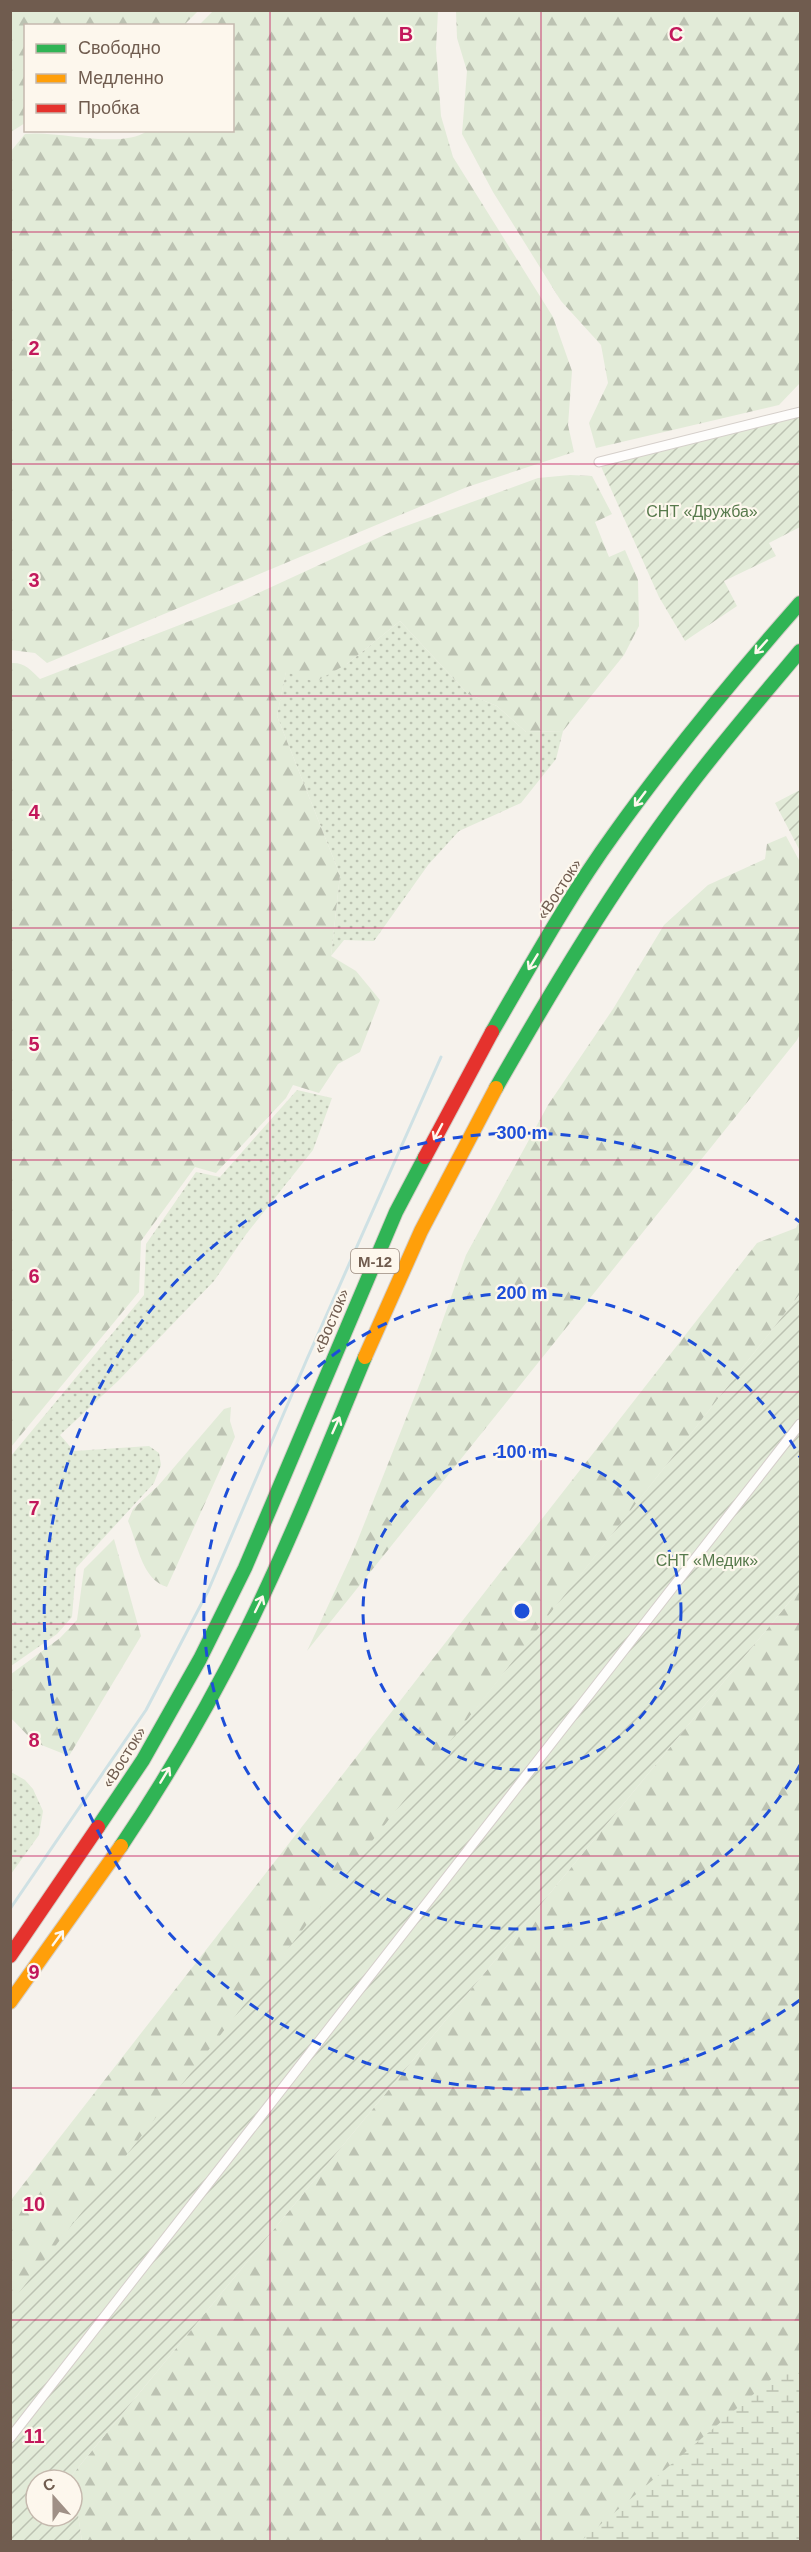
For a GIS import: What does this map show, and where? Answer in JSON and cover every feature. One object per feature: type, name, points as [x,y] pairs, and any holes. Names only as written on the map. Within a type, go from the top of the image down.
[{"type":"highway","name":"«Восток»","points":[[10,1956],[143,1760],[200,1659],[245,1568],[396,1212],[492,1032],[551,932],[613,835],[724,688],[801,603]]},
{"type":"highway","name":"М-12","points":[[10,2002],[112,1863],[222,1679],[276,1568],[421,1232],[470,1135],[524,1039],[618,886],[644,849],[722,743],[801,651]]},
{"type":"street","points":[[599,462],[801,412]]},
{"type":"street","points":[[10,2438],[801,1424]]},
{"type":"green space","points":[[11,10],[198,10],[185,24],[24,24],[24,124],[11,132]]},
{"type":"green space","points":[[213,11],[438,11],[436,48],[441,116],[453,157],[553,317],[572,371],[568,425],[574,452],[467,487],[47,663],[35,653],[11,650],[11,151],[25,134],[121,139],[145,132],[234,132],[234,24],[200,24]]},
{"type":"green space","points":[[456,11],[800,11],[800,383],[779,405],[596,448],[589,423],[608,383],[601,345],[561,301],[493,192],[462,134],[467,71],[457,38]]},
{"type":"green space","name":"СНТ «Дружба»","points":[[800,412],[800,527],[769,543],[776,556],[724,581],[737,606],[685,641],[659,597],[599,462]]},
{"type":"green space","points":[[570,475],[592,476],[612,514],[595,522],[609,557],[625,550],[638,580],[639,626],[624,655],[563,731],[526,732],[497,706],[468,694],[400,621],[347,664],[315,682],[286,672],[277,716],[340,875],[331,956],[356,971],[380,1000],[360,1052],[338,1064],[319,1093],[293,1085],[286,1098],[216,1173],[195,1167],[141,1241],[139,1292],[11,1447],[11,663],[24,665],[40,679],[239,602],[395,530],[538,478]]},
{"type":"green space","points":[[400,621],[468,694],[497,706],[526,732],[563,731],[556,759],[521,803],[459,831],[428,865],[374,941],[344,940],[331,956],[340,875],[277,716],[286,671],[347,664]]},
{"type":"green space","points":[[800,790],[800,849],[799,849],[775,803]]},
{"type":"green space","points":[[786,836],[800,862],[800,1034],[797,1040],[307,1651],[353,1552],[424,1373],[466,1255],[548,1105],[613,1009],[664,925],[708,885],[765,859],[767,844]]},
{"type":"green space","points":[[297,1090],[332,1098],[313,1150],[247,1233],[214,1281],[118,1381],[60,1435],[74,1451],[149,1446],[159,1453],[161,1465],[154,1483],[76,1568],[72,1617],[57,1634],[11,1666],[11,1456],[144,1295],[146,1244],[196,1172],[220,1177]]},
{"type":"green space","points":[[800,1220],[800,1294],[11,2304],[11,2200],[757,1243],[796,1228]]},
{"type":"green space","name":"СНТ «Медик»","points":[[800,1294],[800,1589],[78,2468],[24,2468],[24,2528],[80,2528],[82,2541],[11,2541],[10,2304]]},
{"type":"green space","points":[[231,1407],[230,1421],[235,1437],[167,1587],[151,1577],[146,1569],[128,1521],[133,1509],[158,1486],[224,1409]]},
{"type":"green space","points":[[114,1539],[141,1636],[69,1756],[34,1742],[11,1718],[11,1674],[60,1638],[77,1620],[84,1569]]},
{"type":"green space","points":[[800,1589],[800,2541],[82,2541],[80,2528],[84,2528],[84,2468],[78,2468]]},
{"type":"green space","points":[[11,1772],[25,1780],[33,1789],[43,1811],[39,1835],[11,1874]]},
{"type":"green space","points":[[791,2372],[800,2374],[800,2541],[581,2541],[775,2376]]},
{"type":"waterway","points":[[10,1909],[146,1710],[208,1591],[307,1359],[441,1057]]},
{"type":"traffic: fast","points":[[492,1032],[566,906],[614,834],[704,716],[800,603]]},
{"type":"traffic: fast","points":[[496,1088],[584,939],[632,866],[710,759],[800,651]]},
{"type":"traffic: fast","points":[[98,1827],[143,1760],[200,1659],[245,1568],[396,1212],[425,1157]]},
{"type":"traffic: fast","points":[[121,1846],[189,1737],[249,1625],[295,1525],[365,1357]]},
{"type":"traffic: slow","points":[[365,1357],[421,1231],[496,1088]]},
{"type":"traffic: slow","points":[[10,2002],[121,1846]]},
{"type":"traffic: jam","points":[[425,1157],[492,1032]]},
{"type":"traffic: jam","points":[[10,1956],[98,1827]]}]
